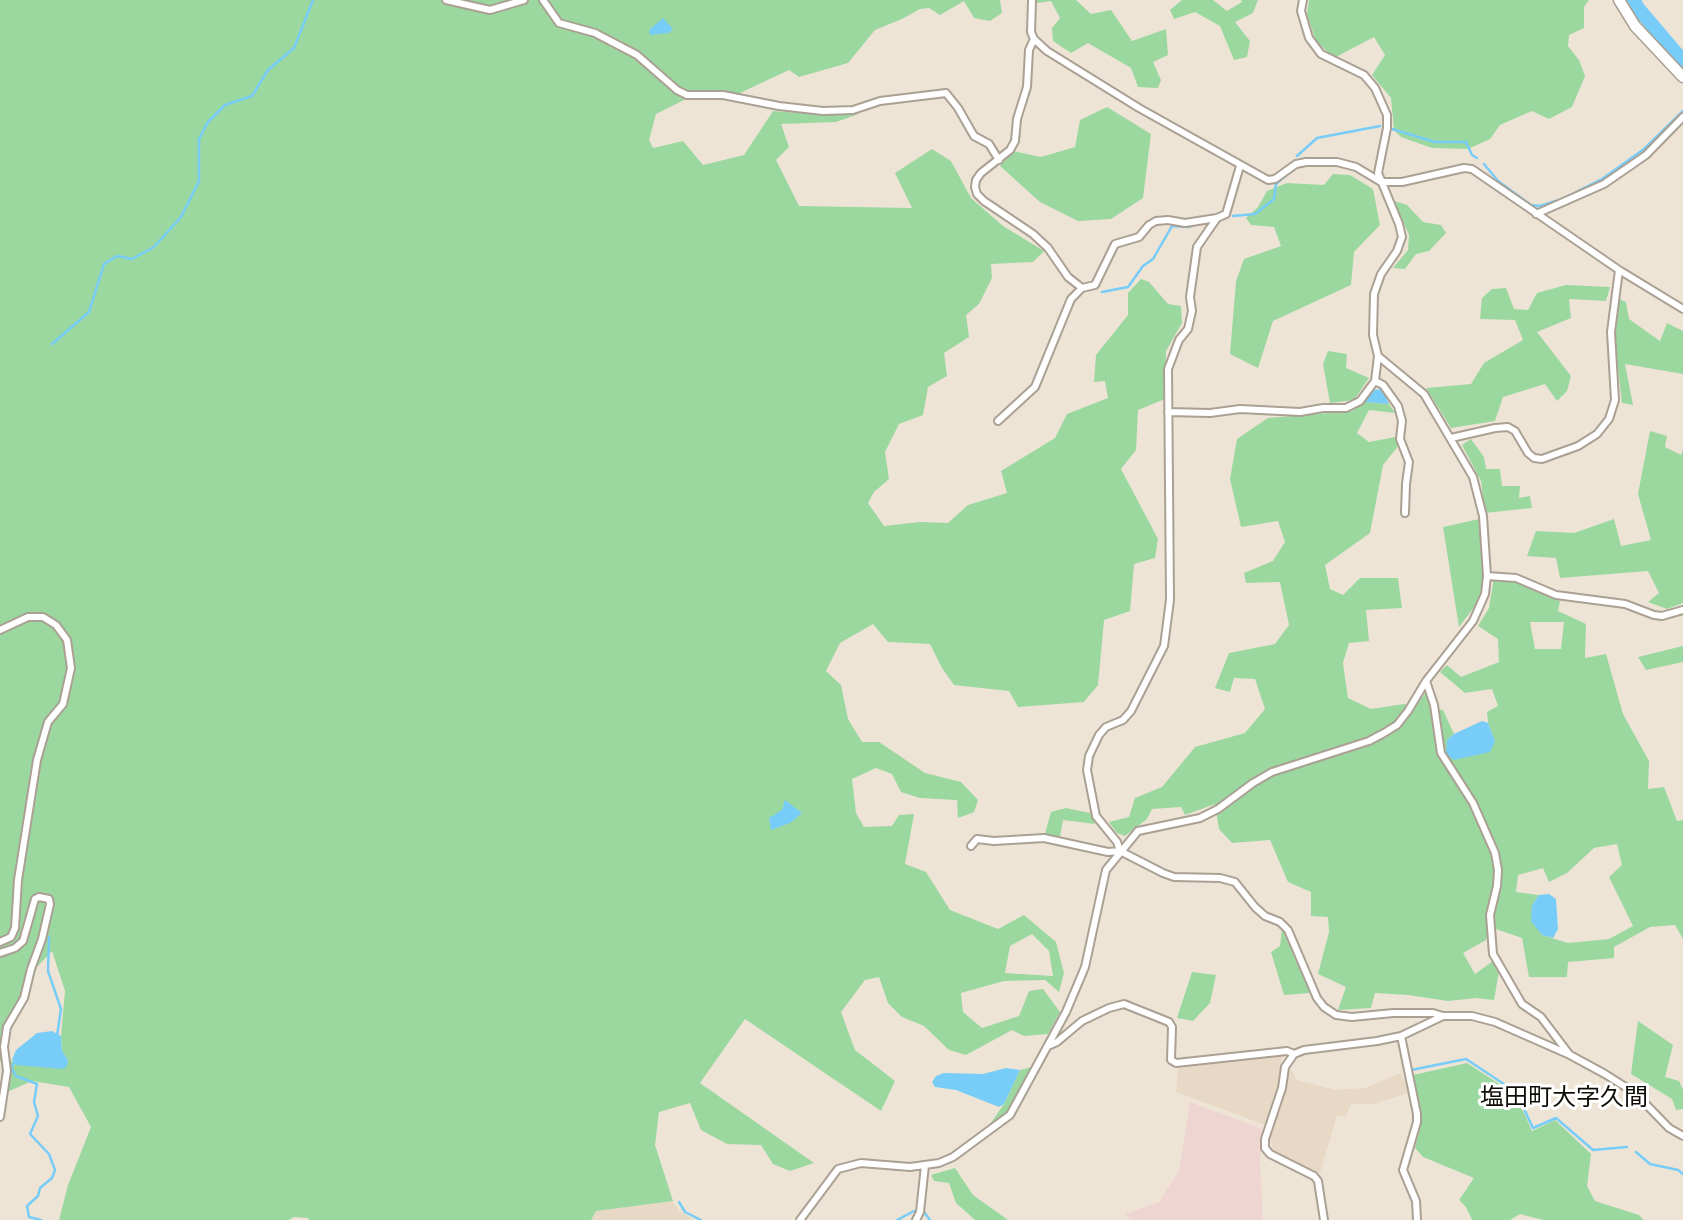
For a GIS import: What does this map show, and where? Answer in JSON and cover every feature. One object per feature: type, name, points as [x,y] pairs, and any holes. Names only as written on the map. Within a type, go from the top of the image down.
[{"type":"highway","points":[[1619,0],[1635,26],[1683,77]]},
{"type":"street","points":[[446,0],[490,10],[524,0]]},
{"type":"street","points":[[542,0],[559,23],[595,33],[637,55],[677,90],[687,95],[723,95],[823,111],[853,110],[880,101],[946,93],[974,136],[989,144],[999,159]]},
{"type":"street","points":[[1032,0],[1031,22],[1034,39],[1029,50],[1027,87],[1017,119],[1015,141],[1010,150],[981,173],[976,180],[977,194],[1033,234],[1048,248],[1068,277],[1082,288]]},
{"type":"street","points":[[1168,412],[1210,413],[1240,409],[1300,412],[1346,408],[1360,401],[1375,381],[1378,356],[1373,335],[1374,294],[1381,274],[1397,251],[1402,237],[1378,173],[1387,115],[1375,88],[1364,75],[1321,54],[1309,37],[1301,11],[1303,0]]},
{"type":"street","points":[[1034,39],[1047,51],[1128,101],[1268,180],[1296,164],[1337,162],[1356,167],[1381,182],[1402,182],[1464,168],[1472,169],[1619,270],[1683,309]]},
{"type":"street","points":[[1536,214],[1604,184],[1646,155],[1683,117]]},
{"type":"street","points":[[998,421],[1035,387],[1071,299],[1082,288],[1095,285],[1110,249],[1115,244],[1139,237],[1156,221],[1185,223],[1226,214],[1240,166]]},
{"type":"street","points":[[1120,851],[1117,842],[1096,816],[1087,770],[1089,756],[1106,727],[1123,720],[1131,711],[1164,646],[1170,600],[1168,369],[1179,340],[1188,329],[1192,311],[1190,297],[1196,247],[1217,218]]},
{"type":"street","points":[[1451,438],[1508,427],[1515,431],[1528,453],[1534,458],[1542,459],[1578,446],[1597,434],[1609,419],[1615,400],[1611,332],[1619,270]]},
{"type":"street","points":[[800,1220],[838,1169],[861,1163],[910,1167],[953,1157],[1010,1115],[1048,1046],[1085,967],[1106,870],[1138,831],[1200,818],[1218,809],[1272,772],[1369,741],[1397,725],[1426,681],[1473,621],[1485,594],[1487,576],[1479,494],[1473,477],[1424,394],[1378,356]]},
{"type":"street","points":[[1375,381],[1383,385],[1398,406],[1402,421],[1400,439],[1409,462],[1405,513]]},
{"type":"street","points":[[1487,576],[1516,578],[1556,595],[1625,604],[1654,615],[1662,616],[1683,610]]},
{"type":"street","points":[[0,630],[28,617],[43,617],[56,625],[67,640],[71,668],[63,704],[48,722],[37,760],[18,880],[15,928],[11,937],[0,942]]},
{"type":"street","points":[[1426,681],[1434,705],[1441,753],[1473,803],[1495,853],[1497,886],[1490,915],[1493,954],[1522,1004],[1541,1017],[1570,1055]]},
{"type":"street","points":[[971,846],[977,839],[994,841],[1044,838],[1108,852],[1120,851],[1174,877],[1220,878],[1235,882],[1255,907],[1288,930],[1317,998],[1336,1015],[1352,1017],[1420,1013],[1472,1016],[1495,1022],[1570,1055],[1635,1093],[1669,1128],[1683,1136]]},
{"type":"street","points":[[0,953],[15,948],[23,941],[35,899],[49,899],[42,939],[24,998],[7,1027],[4,1047],[7,1071],[0,1117]]},
{"type":"street","points":[[1048,1046],[1057,1042],[1082,1021],[1124,1004],[1169,1022],[1172,1027],[1171,1060],[1176,1063],[1287,1051],[1294,1054]]},
{"type":"street","points":[[1324,1220],[1318,1181],[1314,1176],[1270,1154],[1265,1148],[1265,1139],[1282,1088],[1285,1067],[1294,1054],[1304,1050],[1401,1036],[1443,1016]]},
{"type":"street","points":[[1401,1036],[1417,1114],[1403,1170],[1416,1201],[1418,1220]]},
{"type":"street","points":[[916,1220],[925,1165]]},
{"type":"shaded area","points":[[1282,1055],[1278,1087],[1265,1125],[1176,1092],[1178,1065]]},
{"type":"shaded area","points":[[1289,1067],[1297,1080],[1336,1090],[1365,1088],[1401,1073],[1409,1093],[1373,1104],[1351,1104],[1346,1117],[1337,1116],[1320,1173],[1273,1150],[1270,1139]]},
{"type":"shaded area","points":[[1190,1102],[1262,1129],[1260,1162],[1263,1220],[1131,1220],[1125,1214],[1159,1202],[1179,1171]]},
{"type":"shaded area","points":[[673,1201],[679,1211],[695,1220],[591,1220],[596,1211]]},
{"type":"green space","points":[[0,0],[1000,0],[1002,13],[990,21],[974,18],[964,1],[940,15],[929,8],[920,9],[875,30],[848,63],[799,77],[789,70],[738,94],[693,93],[656,114],[649,140],[653,148],[683,141],[703,165],[744,155],[773,111],[822,115],[859,114],[836,122],[781,124],[789,147],[776,160],[799,206],[912,208],[895,173],[932,149],[951,161],[971,198],[1003,226],[1044,251],[1033,262],[991,264],[992,278],[979,304],[966,315],[969,337],[944,353],[947,376],[928,387],[923,415],[899,424],[885,452],[889,479],[874,492],[868,503],[884,526],[920,522],[948,523],[968,505],[1007,493],[1001,471],[1055,438],[1067,414],[1108,398],[1105,381],[1094,382],[1096,355],[1128,315],[1128,293],[1141,279],[1149,282],[1168,304],[1181,306],[1182,323],[1166,351],[1165,399],[1138,410],[1136,450],[1121,469],[1158,539],[1155,558],[1134,564],[1130,611],[1104,620],[1098,685],[1084,702],[1018,707],[1009,691],[954,685],[930,644],[888,642],[873,624],[840,643],[826,671],[841,685],[848,719],[862,742],[879,742],[925,773],[961,782],[978,800],[974,812],[958,818],[957,800],[920,798],[901,792],[892,774],[876,768],[852,779],[856,813],[864,827],[892,826],[899,815],[914,814],[905,864],[926,872],[950,910],[998,929],[1024,915],[1056,942],[1064,973],[1059,992],[1045,980],[1004,981],[961,993],[963,1012],[982,1028],[1019,1016],[1029,991],[1043,989],[1060,1012],[1048,1034],[1024,1036],[1012,1030],[966,1055],[949,1050],[924,1026],[902,1017],[888,1003],[879,977],[865,980],[841,1012],[855,1050],[895,1081],[881,1111],[745,1019],[700,1083],[814,1163],[790,1171],[773,1164],[761,1145],[727,1144],[701,1130],[690,1103],[659,1112],[655,1145],[673,1201],[596,1211],[591,1220],[309,1220],[294,1217],[289,1220],[59,1220],[68,1185],[91,1127],[69,1087],[32,1081],[7,1092],[10,1069],[7,1058],[0,1061]],"holes":[[[1032,934],[1049,951],[1053,976],[1005,973],[1010,946]],[[52,951],[65,991],[61,1036],[62,1051],[68,1060],[16,1065],[7,1057],[9,1026],[25,1002],[37,967]]]},
{"type":"green space","points":[[1037,0],[1076,0],[1091,14],[1111,10],[1132,41],[1166,29],[1168,55],[1153,62],[1161,80],[1158,88],[1138,87],[1131,68],[1088,43],[1071,53],[1053,41],[1052,28],[1060,18],[1051,1],[1037,3]]},
{"type":"green space","points":[[1182,0],[1213,0],[1227,11],[1242,2],[1241,0],[1258,0],[1253,13],[1235,22],[1250,41],[1247,57],[1234,60],[1220,26],[1195,12],[1174,19],[1170,10]]},
{"type":"green space","points":[[1309,0],[1589,0],[1584,7],[1584,28],[1569,35],[1568,46],[1579,60],[1585,76],[1572,107],[1549,119],[1532,111],[1500,125],[1490,139],[1468,149],[1432,148],[1401,137],[1394,130],[1391,98],[1372,75],[1385,55],[1374,37],[1334,58],[1316,41],[1307,14]]},
{"type":"green space","points":[[1107,107],[1151,134],[1143,198],[1111,219],[1078,221],[1040,202],[1000,166],[1013,151],[1041,157],[1075,147],[1080,120]]},
{"type":"green space","points":[[1333,174],[1350,175],[1373,189],[1380,225],[1354,252],[1351,285],[1273,321],[1258,368],[1230,354],[1236,281],[1244,259],[1281,246],[1274,227],[1251,225],[1246,218],[1258,207],[1267,191],[1287,183],[1324,185]]},
{"type":"green space","points":[[1394,201],[1407,205],[1423,222],[1441,225],[1446,233],[1429,251],[1416,254],[1405,269],[1393,268],[1408,250],[1409,235]]},
{"type":"green space","points":[[1566,285],[1610,287],[1606,301],[1569,299],[1571,318],[1537,332],[1571,376],[1567,391],[1557,401],[1545,384],[1503,397],[1495,421],[1451,428],[1426,388],[1471,384],[1484,363],[1523,340],[1515,320],[1480,319],[1482,298],[1492,289],[1506,288],[1514,309],[1528,310],[1537,293]]},
{"type":"green space","points":[[1619,299],[1626,302],[1629,319],[1660,341],[1667,323],[1683,331],[1683,374],[1625,364],[1633,405],[1622,403],[1614,334]]},
{"type":"green space","points":[[1328,351],[1347,354],[1346,368],[1369,378],[1354,400],[1330,403],[1323,364]]},
{"type":"green space","points":[[1365,402],[1389,404],[1395,413],[1369,410],[1357,433],[1369,442],[1395,437],[1399,445],[1383,465],[1370,533],[1325,565],[1330,589],[1343,595],[1360,578],[1398,578],[1402,608],[1366,610],[1369,641],[1349,643],[1343,663],[1348,698],[1371,709],[1404,704],[1415,708],[1426,692],[1431,708],[1443,710],[1454,734],[1447,740],[1495,741],[1487,712],[1498,706],[1492,689],[1465,693],[1440,672],[1447,665],[1461,677],[1499,662],[1498,639],[1478,626],[1489,608],[1494,578],[1520,582],[1560,601],[1558,611],[1586,624],[1585,658],[1606,654],[1623,714],[1649,761],[1648,789],[1664,787],[1677,821],[1683,820],[1683,939],[1675,925],[1650,927],[1614,947],[1614,958],[1568,962],[1567,977],[1529,977],[1522,938],[1490,927],[1486,940],[1463,953],[1475,974],[1493,961],[1499,971],[1494,1000],[1476,998],[1448,1001],[1375,993],[1371,1008],[1338,1010],[1346,987],[1318,974],[1329,932],[1328,917],[1311,916],[1311,892],[1288,882],[1270,840],[1232,843],[1219,829],[1215,804],[1185,815],[1181,807],[1152,809],[1147,819],[1125,836],[1117,833],[1109,822],[1129,817],[1135,798],[1162,787],[1195,747],[1245,733],[1265,709],[1255,679],[1234,678],[1230,692],[1215,688],[1229,653],[1275,644],[1289,625],[1280,582],[1246,583],[1244,573],[1273,561],[1285,542],[1278,521],[1241,527],[1230,479],[1237,439],[1268,418],[1352,411]],"holes":[[[1530,622],[1564,622],[1561,649],[1535,649]],[[1617,844],[1622,865],[1609,877],[1633,926],[1609,939],[1568,943],[1542,935],[1532,905],[1539,895],[1516,892],[1518,875],[1543,868],[1549,882],[1567,873],[1594,848]]]},
{"type":"green space","points":[[1650,431],[1667,436],[1665,447],[1681,455],[1683,450],[1683,603],[1667,609],[1648,602],[1659,593],[1648,571],[1560,578],[1556,558],[1527,556],[1536,531],[1574,533],[1614,519],[1621,546],[1651,540],[1638,494]]},
{"type":"green space","points":[[1471,439],[1484,457],[1486,469],[1500,469],[1502,486],[1520,486],[1519,498],[1530,496],[1532,508],[1485,513],[1481,481],[1462,445]]},
{"type":"green space","points":[[1479,519],[1483,586],[1475,606],[1459,627],[1443,527]]},
{"type":"green space","points":[[1683,646],[1683,662],[1646,670],[1638,657]]},
{"type":"green space","points":[[1066,808],[1090,813],[1095,824],[1063,820],[1060,837],[1045,834],[1051,812]]},
{"type":"green space","points":[[1282,929],[1310,993],[1284,995],[1271,952],[1280,946]]},
{"type":"green space","points":[[1192,972],[1216,975],[1210,1003],[1193,1021],[1177,1018]]},
{"type":"green space","points":[[1638,1021],[1673,1045],[1665,1077],[1679,1081],[1683,1090],[1683,1109],[1676,1110],[1672,1099],[1631,1074]]},
{"type":"green space","points":[[1467,1063],[1516,1095],[1532,1131],[1555,1120],[1591,1154],[1587,1186],[1595,1201],[1639,1215],[1644,1220],[1543,1220],[1520,1214],[1510,1220],[1472,1220],[1459,1200],[1474,1178],[1423,1157],[1415,1148],[1422,1118],[1413,1075]]},
{"type":"green space","points":[[1032,1067],[1011,1108],[988,1127],[1004,1104],[1020,1070]]},
{"type":"green space","points":[[955,1168],[973,1195],[1008,1220],[975,1220],[956,1203],[949,1183],[934,1181],[931,1175]]},
{"type":"water","points":[[663,18],[673,29],[669,33],[650,35],[649,30]]},
{"type":"water","points":[[1382,389],[1389,404],[1365,402],[1373,390]]},
{"type":"water","points":[[1482,721],[1488,723],[1495,741],[1490,752],[1454,760],[1446,754],[1447,740]]},
{"type":"water","points":[[785,800],[802,813],[790,823],[771,830],[769,818],[782,810]]},
{"type":"water","points":[[1549,894],[1556,899],[1558,929],[1553,938],[1542,935],[1531,921],[1532,905],[1539,895]]},
{"type":"water","points":[[52,1031],[61,1036],[62,1051],[68,1060],[67,1066],[63,1069],[16,1065],[12,1060],[16,1050],[37,1033]]},
{"type":"water","points":[[1006,1068],[1020,1070],[1004,1104],[999,1107],[956,1090],[935,1087],[932,1082],[936,1076],[944,1073],[983,1074]]},
{"type":"waterway","points":[[52,344],[89,312],[104,264],[117,256],[132,259],[154,247],[181,217],[199,181],[199,139],[208,122],[225,105],[252,96],[268,70],[294,48],[313,0]]},
{"type":"waterway","points":[[1634,0],[1683,61]]},
{"type":"waterway","points":[[1484,164],[1498,181],[1531,205],[1540,206],[1562,199],[1602,179],[1644,149],[1683,111]]},
{"type":"waterway","points":[[1297,156],[1317,138],[1380,126]]},
{"type":"waterway","points":[[1392,129],[1435,142],[1466,142],[1472,155],[1477,158]]},
{"type":"waterway","points":[[1233,216],[1255,214],[1274,199],[1276,184],[1290,172]]},
{"type":"waterway","points":[[1102,292],[1128,287],[1143,266],[1153,259],[1172,226],[1188,227],[1202,223]]},
{"type":"waterway","points":[[49,937],[48,971],[61,1009],[57,1036]]},
{"type":"waterway","points":[[1411,1070],[1466,1059],[1516,1092],[1533,1128],[1556,1118],[1593,1150],[1627,1147]]},
{"type":"waterway","points":[[15,1062],[11,1067],[16,1076],[37,1084],[34,1102],[38,1116],[30,1134],[49,1154],[55,1170],[52,1178],[40,1188],[38,1196],[27,1206],[29,1217],[41,1220]]},
{"type":"waterway","points":[[1636,1152],[1650,1164],[1678,1170],[1683,1174]]},
{"type":"waterway","points":[[679,1202],[685,1212],[701,1220]]},
{"type":"waterway","points":[[897,1220],[914,1211]]},
{"type":"waterway","points":[[924,1212],[930,1220]]},
{"type":"district","name":"塩田町大字久間","points":[[1564,1099]]}]
